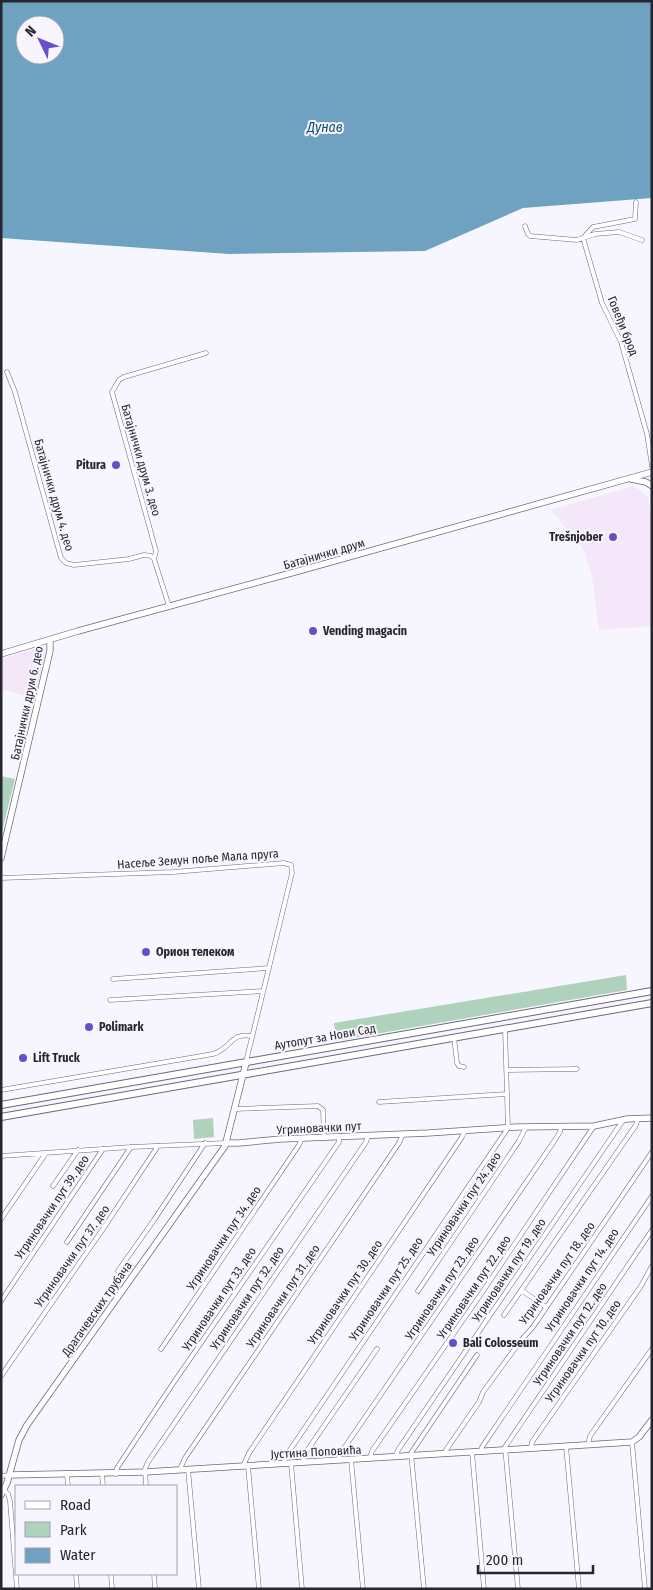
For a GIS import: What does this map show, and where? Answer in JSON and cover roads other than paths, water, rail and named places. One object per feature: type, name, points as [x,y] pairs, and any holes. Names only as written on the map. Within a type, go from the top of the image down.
[{"type":"main road","name":"Аутопут за Нови Сад","points":[[1,1105],[652,991]]},
{"type":"main road","name":"Аутопут за Нови Сад","points":[[1,1117],[652,1003]]},
{"type":"street","points":[[583,238],[594,227],[635,219],[636,202]]},
{"type":"street","points":[[525,226],[530,236],[577,240],[595,234],[618,232],[642,240]]},
{"type":"street","name":"Говеђи брод","points":[[583,238],[602,303],[621,342],[648,434],[652,466]]},
{"type":"street","name":"Батајнички друм 3. део","points":[[169,606],[154,559],[156,551],[112,392],[119,380],[124,377],[206,353]]},
{"type":"street","name":"Батајнички друм 4. део","points":[[7,372],[15,392],[61,558],[66,563],[74,565],[129,559],[144,555],[151,556],[154,559]]},
{"type":"street","name":"Батајнички друм","points":[[1,654],[652,472]]},
{"type":"street","points":[[629,478],[642,480],[652,486]]},
{"type":"street","name":"Батајнички друм 6. део","points":[[1,858],[50,652],[50,640]]},
{"type":"street","name":"Насеље Земун поље Мала пруга","points":[[1,878],[173,872],[288,864],[292,867],[226,1143]]},
{"type":"street","points":[[113,979],[269,968]]},
{"type":"street","points":[[110,1000],[263,991]]},
{"type":"street","points":[[504,1028],[508,1128]]},
{"type":"street","points":[[1,1090],[213,1054],[223,1050],[237,1036],[252,1036]]},
{"type":"street","points":[[454,1037],[457,1063],[464,1067]]},
{"type":"street","points":[[506,1070],[577,1069]]},
{"type":"street","points":[[379,1102],[507,1094]]},
{"type":"street","points":[[234,1109],[318,1106],[323,1110],[324,1137]]},
{"type":"street","points":[[504,1315],[636,1125],[638,1118]]},
{"type":"street","name":"Угриновачки пут","points":[[1,1156],[302,1138],[526,1127],[594,1126],[624,1119],[652,1118]]},
{"type":"street","name":"Угриновачки пут 19. део","points":[[396,1457],[396,1453],[402,1444],[624,1119]]},
{"type":"street","name":"Угриновачки пут 22. део","points":[[370,1458],[372,1451],[594,1126]]},
{"type":"street","name":"Угриновачки пут 24. део","points":[[418,1291],[519,1142],[526,1127]]},
{"type":"street","name":"Угриновачки пут 23. део","points":[[338,1460],[340,1454],[553,1143],[561,1127]]},
{"type":"street","name":"Угриновачки пут 25. део","points":[[284,1464],[285,1457],[290,1448],[508,1128]]},
{"type":"street","name":"Угриновачки пут 30. део","points":[[245,1466],[245,1460],[466,1131]]},
{"type":"street","name":"Угриновачки пут 31. део","points":[[180,1469],[185,1458],[399,1143],[403,1134]]},
{"type":"street","name":"Угриновачки пут 32. део","points":[[145,1472],[151,1457],[366,1142],[368,1136]]},
{"type":"street","name":"Угриновачки пут 33. део","points":[[116,1474],[117,1468],[338,1142],[339,1137]]},
{"type":"street","name":"Угриновачки пут 34. део","points":[[161,1349],[296,1150],[302,1138]]},
{"type":"street","points":[[118,1271],[205,1143]]},
{"type":"street","name":"Драгачевских трубача","points":[[3,1492],[10,1475],[16,1448],[28,1424],[226,1143]]},
{"type":"street","name":"Угриновачки пут 37. део","points":[[1,1376],[158,1146]]},
{"type":"street","points":[[67,1242],[131,1147]]},
{"type":"street","name":"Угриновачки пут 39. део","points":[[1,1301],[103,1149]]},
{"type":"street","points":[[53,1186],[78,1150]]},
{"type":"street","name":"Угриновачки пут 18. део","points":[[446,1454],[446,1450],[479,1402],[483,1392],[546,1307],[652,1152]]},
{"type":"street","points":[[1,1219],[46,1153]]},
{"type":"street","name":"Угриновачки пут 14. део","points":[[481,1451],[505,1412],[652,1196]]},
{"type":"street","name":"Угриновачки пут 12. део","points":[[505,1449],[652,1230]]},
{"type":"street","name":"Угриновачки пут 10. део","points":[[532,1447],[532,1442],[641,1286],[652,1266]]},
{"type":"street","points":[[521,1290],[546,1307]]},
{"type":"street","points":[[588,1444],[590,1436],[652,1349]]},
{"type":"street","points":[[303,1462],[304,1455],[377,1350]]},
{"type":"street","points":[[424,1589],[411,1456],[412,1450],[477,1355]]},
{"type":"street","points":[[645,1589],[632,1442],[639,1437],[652,1420]]},
{"type":"street","name":"Јустина Поповића","points":[[1,1476],[116,1474],[632,1442]]},
{"type":"street","points":[[566,1446],[580,1589]]},
{"type":"street","points":[[505,1449],[518,1589]]},
{"type":"street","points":[[472,1452],[484,1589]]},
{"type":"street","points":[[351,1459],[363,1589]]},
{"type":"street","points":[[291,1463],[302,1589]]},
{"type":"street","points":[[245,1466],[259,1589]]},
{"type":"street","points":[[188,1469],[199,1589]]},
{"type":"street","points":[[145,1472],[146,1485]]},
{"type":"street","points":[[102,1474],[103,1485]]},
{"type":"street","points":[[67,1475],[68,1485]]},
{"type":"street","points":[[3,1492],[8,1494],[10,1501],[15,1564]]},
{"type":"street","points":[[16,1575],[17,1589]]},
{"type":"street","points":[[76,1575],[77,1589]]},
{"type":"street","points":[[111,1575],[112,1589]]},
{"type":"street","points":[[154,1575],[155,1589]]},
{"type":"water","name":"Дунав","points":[[1,1],[652,1],[652,198],[523,208],[425,251],[229,254],[1,238]]},
{"type":"place","name":"Pitura","points":[[116,465]]},
{"type":"place","name":"Trešnjober","points":[[613,537]]},
{"type":"place","name":"Vending magacin","points":[[313,631]]},
{"type":"place","name":"Орион телеком","points":[[146,952]]},
{"type":"place","name":"Polimark","points":[[89,1027]]},
{"type":"place","name":"Lift Truck","points":[[23,1058]]},
{"type":"place","name":"Bali Colosseum","points":[[453,1343]]}]
